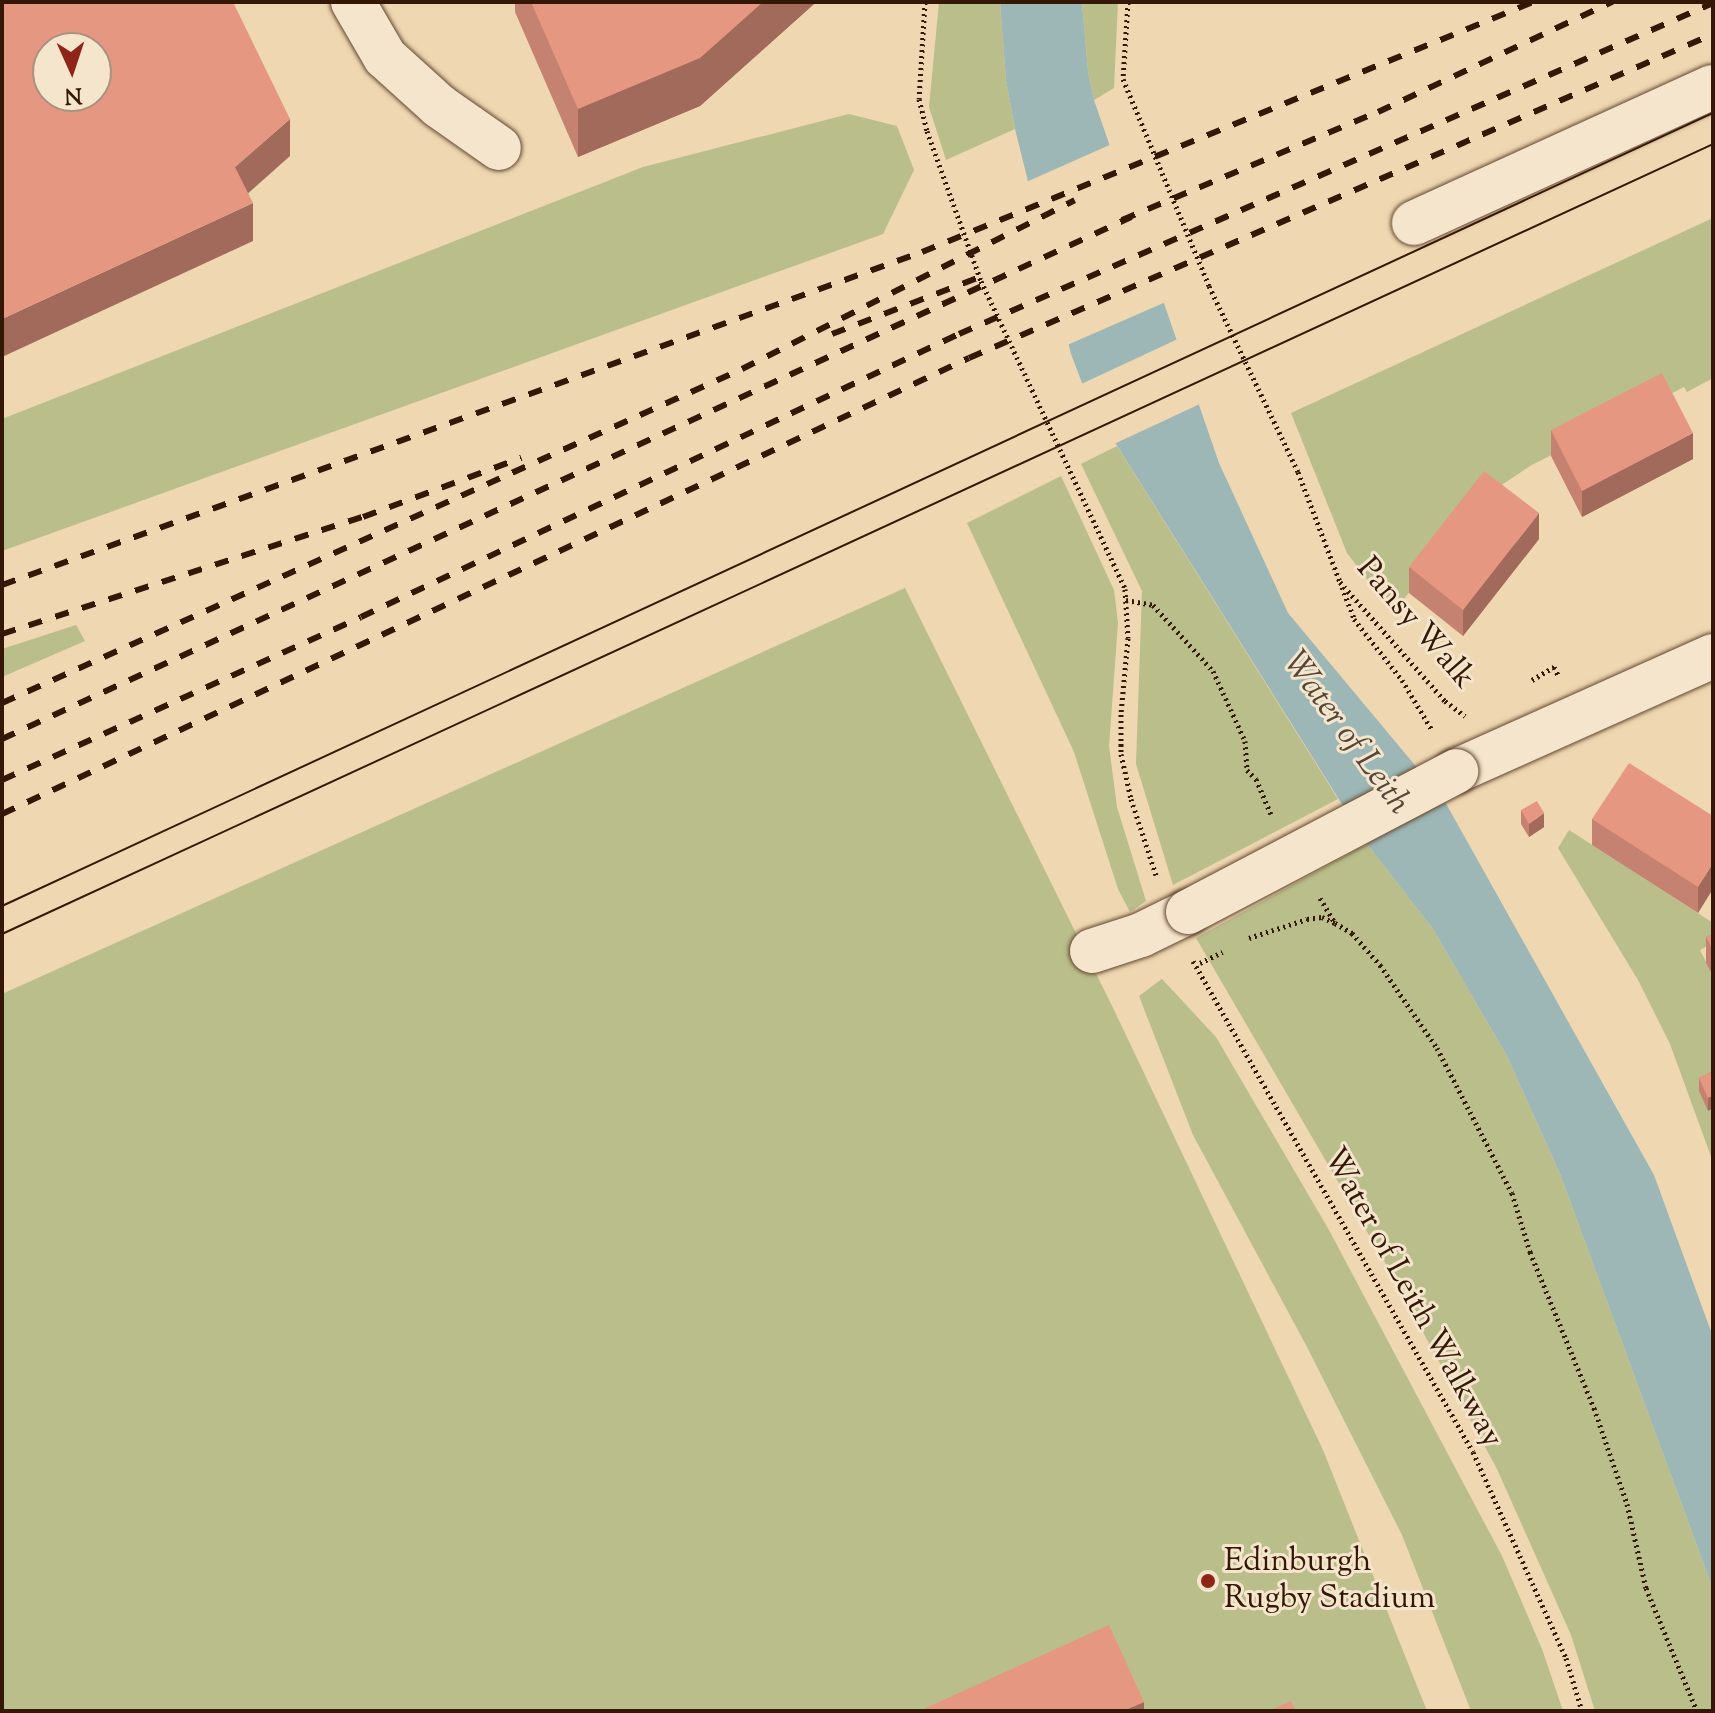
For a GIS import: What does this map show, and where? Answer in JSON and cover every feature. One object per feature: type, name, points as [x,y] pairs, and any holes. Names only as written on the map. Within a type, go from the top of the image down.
[{"type":"street","points":[[353,2],[385,57],[439,106],[499,148]]},
{"type":"street","points":[[1414,223],[1713,87]]},
{"type":"street","points":[[1092,951],[1180,917],[1456,771],[1713,656]]},
{"type":"path","name":"Water of Leith Walkway","points":[[925,2],[919,99],[927,131],[981,281],[1110,555],[1126,600],[1128,638],[1121,714],[1121,754],[1131,799],[1180,917],[1195,965],[1473,1452],[1566,1658],[1582,1711]]},
{"type":"path","name":"Pansy Walk","points":[[1128,2],[1123,79],[1209,286],[1298,472],[1340,582],[1445,701],[1469,718]]},
{"type":"path","points":[[1340,582],[1354,619],[1402,680],[1456,771]]},
{"type":"path","points":[[1126,600],[1153,605],[1176,626],[1213,671],[1245,741],[1247,770],[1256,779],[1274,821]]},
{"type":"path","name":"Pansy Walk","points":[[1529,682],[1554,667],[1579,715]]},
{"type":"path","points":[[1318,894],[1335,923]]},
{"type":"path","points":[[1247,938],[1307,919],[1322,917],[1335,923],[1352,933],[1380,965],[1430,1038],[1512,1193],[1530,1252],[1594,1408],[1627,1504],[1646,1588],[1697,1711]]},
{"type":"path","points":[[1195,965],[1235,945]]},
{"type":"green space","points":[[939,2],[1000,2],[1006,80],[1015,129],[946,160],[929,107]]},
{"type":"green space","points":[[1082,2],[1118,2],[1114,88],[1094,100],[1088,72]]},
{"type":"green space","points":[[849,114],[897,126],[914,170],[883,234],[2,551],[2,419],[643,167]]},
{"type":"green space","points":[[1713,218],[1713,378],[1687,392],[1684,387],[1530,466],[1485,496],[1393,613],[1347,553],[1291,413]]},
{"type":"green space","points":[[1117,446],[1338,799],[1173,885],[1136,764],[1142,591],[1081,464]]},
{"type":"green space","points":[[1061,476],[1114,590],[1118,623],[1109,746],[1117,807],[1146,901],[1130,912],[1118,889],[1074,752],[967,523]]},
{"type":"green space","points":[[905,588],[1115,1012],[1323,1450],[1427,1711],[2,1711],[2,994]]},
{"type":"green space","points":[[76,625],[85,641],[2,677],[2,649]]},
{"type":"green space","points":[[1569,830],[1713,923],[1713,943],[1700,950],[1713,976],[1713,1084],[1708,1111],[1713,1108],[1713,1162],[1670,1044],[1638,980],[1558,848]]},
{"type":"green space","points":[[1367,844],[1433,929],[1507,1056],[1560,1174],[1713,1589],[1713,1711],[1595,1711],[1571,1635],[1497,1469],[1390,1271],[1196,938]]},
{"type":"green space","points":[[1162,979],[1216,1037],[1329,1230],[1502,1556],[1542,1649],[1563,1711],[1471,1711],[1402,1535],[1307,1347],[1193,1135],[1139,996]]},
{"type":"water","name":"Water of Leith","points":[[1000,2],[1082,2],[1088,72],[1094,100],[1219,463],[1288,613],[1444,800],[1654,1175],[1713,1337],[1713,1589],[1560,1174],[1507,1056],[1433,929],[1367,844],[1089,401],[1071,354],[1015,129],[1006,80]]},
{"type":"pier","points":[[1114,143],[1168,301],[1065,346],[1024,183]]},
{"type":"pier","points":[[1180,338],[1202,403],[1112,445],[1079,385]]},
{"type":"building","points":[[2,2],[233,2],[290,119],[235,167],[253,203],[2,319]]},
{"type":"building","points":[[531,2],[763,2],[700,58],[578,109]]},
{"type":"building","points":[[1662,373],[1693,433],[1582,491],[1551,430]]},
{"type":"building","points":[[1484,471],[1539,513],[1463,610],[1409,567]]},
{"type":"building","points":[[1629,763],[1713,816],[1713,863],[1698,887],[1592,819]]},
{"type":"building","points":[[1537,801],[1544,813],[1529,824],[1521,810]]},
{"type":"building","points":[[1713,934],[1713,950],[1706,937]]},
{"type":"building","points":[[1713,1071],[1713,1095],[1708,1098],[1699,1078]]},
{"type":"building","points":[[1109,1625],[1144,1702],[1123,1711],[919,1711]]},
{"type":"building","points":[[1291,1701],[1296,1711],[1268,1711]]},
{"type":"tram line","points":[[2,906],[1713,113]]},
{"type":"tram line","points":[[2,934],[1713,144]]},
{"type":"railway","points":[[2,585],[922,252],[1533,2]]},
{"type":"railway","points":[[1122,220],[1378,112],[1612,2]]},
{"type":"railway","points":[[2,780],[361,617],[959,334],[1713,3]]},
{"type":"railway","points":[[2,814],[969,358],[1713,34]]},
{"type":"railway","points":[[2,703],[742,369],[1075,200]]},
{"type":"railway","points":[[2,739],[1131,217]]},
{"type":"railway","points":[[832,334],[977,278]]},
{"type":"railway","points":[[2,634],[363,517],[521,458]]},
{"type":"place","name":"Edinburgh Rugby Stadium","points":[[1208,1581]]}]
